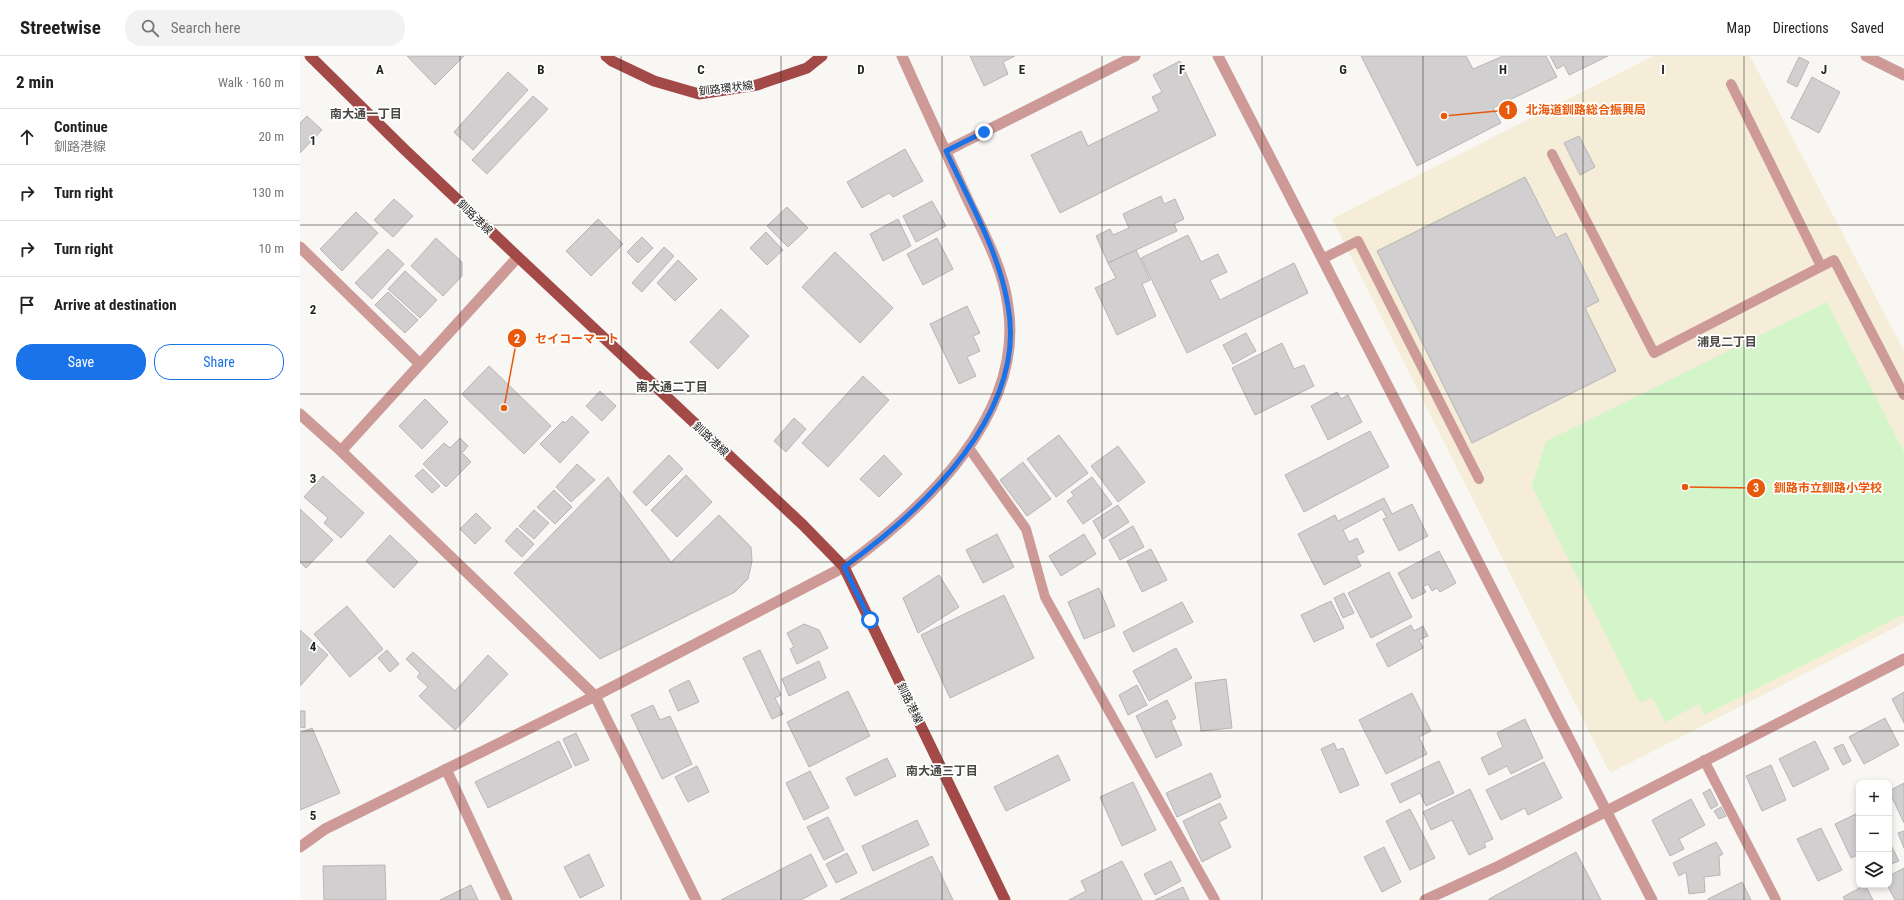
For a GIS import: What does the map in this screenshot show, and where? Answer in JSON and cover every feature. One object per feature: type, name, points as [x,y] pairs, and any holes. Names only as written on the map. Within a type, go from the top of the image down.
[{"type":"main road","name":"釧路港線","points":[[310,56],[404,149],[803,525],[844,567],[1005,900]]},
{"type":"main road","name":"釧路環状線","points":[[606,56],[612,61],[654,81],[699,94],[757,85],[807,68],[822,56]]},
{"type":"street","points":[[300,848],[325,829],[595,696],[844,567],[872,546],[937,486],[969,448],[988,417],[1002,384],[1010,348],[1008,306],[997,261],[902,56]]},
{"type":"street","points":[[946,151],[1135,56]]},
{"type":"street","points":[[1218,56],[1324,258],[1652,900]]},
{"type":"street","points":[[1866,56],[1904,75]]},
{"type":"street","points":[[300,247],[420,364]]},
{"type":"street","points":[[341,451],[518,258]]},
{"type":"street","points":[[300,414],[341,451],[595,696],[696,900]]},
{"type":"street","points":[[1426,900],[1499,866],[1904,659]]},
{"type":"street","points":[[446,769],[507,900]]},
{"type":"lane","points":[[1731,84],[1821,266]]},
{"type":"lane","points":[[1552,154],[1654,353],[1834,260],[1904,395]]},
{"type":"lane","points":[[1324,258],[1358,241],[1479,479]]},
{"type":"lane","points":[[969,448],[1026,529],[1046,597],[1215,900]]},
{"type":"lane","points":[[1704,760],[1776,900]]},
{"type":"shaded area","points":[[1653,56],[1750,56],[1904,351],[1904,623],[1610,773],[1332,219]]},
{"type":"green space","points":[[1827,302],[1904,452],[1904,614],[1704,715],[1699,704],[1665,722],[1652,697],[1640,703],[1532,486],[1546,441]]},
{"type":"building","points":[[407,56],[464,56],[435,85]]},
{"type":"building","points":[[970,56],[1015,56],[1003,62],[1008,74],[984,86]]},
{"type":"building","points":[[1361,56],[1466,56],[1473,69],[1503,56],[1546,56],[1557,77],[1493,108],[1501,123],[1417,166]]},
{"type":"building","points":[[1550,56],[1608,56],[1569,75],[1564,65],[1557,69]]},
{"type":"building","points":[[1799,57],[1809,62],[1797,87],[1787,82]]},
{"type":"building","points":[[1180,61],[1216,135],[1060,213],[1031,155],[1081,131],[1088,146],[1159,111],[1152,97],[1162,92],[1153,75]]},
{"type":"building","points":[[508,72],[528,90],[473,150],[454,132]]},
{"type":"building","points":[[1812,77],[1840,92],[1819,133],[1791,118]]},
{"type":"building","points":[[533,96],[548,109],[487,174],[472,160]]},
{"type":"building","points":[[307,116],[322,130],[300,153],[300,123]]},
{"type":"building","points":[[1579,136],[1595,167],[1580,175],[1564,143]]},
{"type":"building","points":[[905,149],[923,181],[893,197],[889,193],[862,208],[847,182]]},
{"type":"building","points":[[1525,177],[1556,238],[1566,233],[1599,301],[1585,308],[1616,371],[1472,443],[1377,251]]},
{"type":"building","points":[[1161,196],[1164,204],[1175,199],[1184,219],[1174,224],[1177,231],[1108,263],[1096,236],[1110,229],[1113,235],[1129,228],[1123,214]]},
{"type":"building","points":[[394,199],[413,216],[393,237],[374,220]]},
{"type":"building","points":[[932,201],[946,226],[916,242],[903,216]]},
{"type":"building","points":[[787,207],[808,228],[788,247],[767,226]]},
{"type":"building","points":[[356,212],[378,233],[342,271],[320,249]]},
{"type":"building","points":[[598,219],[623,244],[591,276],[566,251]]},
{"type":"building","points":[[898,219],[911,246],[883,261],[870,234]]},
{"type":"building","points":[[766,232],[783,250],[767,265],[750,248]]},
{"type":"building","points":[[1188,235],[1201,262],[1218,254],[1227,272],[1210,280],[1220,300],[1294,263],[1308,293],[1187,353],[1141,258]]},
{"type":"building","points":[[642,237],[653,248],[638,263],[627,252]]},
{"type":"building","points":[[436,238],[462,262],[462,276],[443,296],[411,266]]},
{"type":"building","points":[[937,238],[953,269],[923,285],[907,254]]},
{"type":"building","points":[[664,247],[674,256],[642,292],[632,283]]},
{"type":"building","points":[[388,249],[404,264],[372,299],[355,283]]},
{"type":"building","points":[[1136,250],[1150,280],[1142,284],[1156,316],[1117,335],[1095,288],[1116,278],[1108,263]]},
{"type":"building","points":[[835,252],[893,308],[860,343],[802,287]]},
{"type":"building","points":[[678,260],[697,279],[675,301],[657,283]]},
{"type":"building","points":[[405,271],[437,300],[420,318],[388,289]]},
{"type":"building","points":[[388,292],[418,320],[405,333],[375,305]]},
{"type":"building","points":[[967,306],[980,333],[973,336],[980,351],[967,357],[976,376],[959,384],[930,324]]},
{"type":"building","points":[[721,309],[749,336],[718,369],[690,342]]},
{"type":"building","points":[[1246,333],[1256,351],[1233,364],[1223,345]]},
{"type":"building","points":[[1282,343],[1294,369],[1304,365],[1314,386],[1255,415],[1232,368]]},
{"type":"building","points":[[489,366],[551,426],[524,454],[462,394]]},
{"type":"building","points":[[863,376],[889,400],[828,467],[802,443]]},
{"type":"building","points":[[600,391],[616,406],[602,421],[586,406]]},
{"type":"building","points":[[1337,392],[1341,399],[1348,395],[1362,422],[1328,440],[1311,406]]},
{"type":"building","points":[[425,399],[448,422],[422,449],[399,426]]},
{"type":"building","points":[[572,416],[589,432],[560,463],[540,444],[563,421],[565,423]]},
{"type":"building","points":[[794,418],[806,429],[786,452],[774,441]]},
{"type":"building","points":[[1370,431],[1389,467],[1304,512],[1285,475]]},
{"type":"building","points":[[1059,435],[1088,473],[1056,497],[1027,459]]},
{"type":"building","points":[[460,438],[468,446],[462,453],[471,462],[446,487],[423,464],[444,443],[450,448]]},
{"type":"building","points":[[1118,446],[1145,482],[1118,502],[1091,466]]},
{"type":"building","points":[[669,455],[683,469],[646,506],[633,492]]},
{"type":"building","points":[[884,455],[902,474],[879,497],[860,479]]},
{"type":"building","points":[[1023,462],[1051,499],[1027,516],[1000,480]]},
{"type":"building","points":[[577,464],[595,480],[571,502],[556,487]]},
{"type":"building","points":[[423,469],[440,486],[432,493],[415,476]]},
{"type":"building","points":[[686,475],[712,502],[677,537],[651,510]]},
{"type":"building","points":[[323,476],[364,513],[341,538],[324,523],[328,518],[304,497]]},
{"type":"building","points":[[608,477],[671,562],[719,515],[751,547],[752,561],[748,579],[735,592],[600,659],[514,573]]},
{"type":"building","points":[[1092,477],[1112,504],[1083,524],[1067,501],[1074,496],[1071,492]]},
{"type":"building","points":[[554,490],[572,507],[555,524],[537,507]]},
{"type":"building","points":[[1384,498],[1392,514],[1412,504],[1428,536],[1399,551],[1383,519],[1387,518],[1382,509],[1343,530],[1349,542],[1357,538],[1364,552],[1356,556],[1361,566],[1324,585],[1298,534],[1335,515],[1338,521]]},
{"type":"building","points":[[1118,505],[1129,522],[1103,539],[1093,521]]},
{"type":"building","points":[[300,509],[333,540],[306,568],[300,562]]},
{"type":"building","points":[[534,510],[549,523],[534,539],[519,526]]},
{"type":"building","points":[[476,513],[491,528],[475,544],[460,529]]},
{"type":"building","points":[[1133,526],[1144,547],[1120,560],[1109,540]]},
{"type":"building","points":[[517,528],[534,544],[522,557],[505,541]]},
{"type":"building","points":[[997,534],[1014,567],[983,583],[966,550]]},
{"type":"building","points":[[1084,534],[1096,554],[1061,576],[1049,556]]},
{"type":"building","points":[[390,535],[418,562],[394,588],[366,561]]},
{"type":"building","points":[[1151,549],[1167,580],[1142,592],[1127,561]]},
{"type":"building","points":[[1439,551],[1456,583],[1440,592],[1437,588],[1432,591],[1428,584],[1423,587],[1426,592],[1412,599],[1398,573]]},
{"type":"building","points":[[1389,572],[1412,617],[1371,638],[1348,593]]},
{"type":"building","points":[[939,575],[959,607],[918,633],[903,598]]},
{"type":"building","points":[[1099,588],[1115,626],[1084,639],[1068,602]]},
{"type":"building","points":[[1344,593],[1354,613],[1343,618],[1334,598]]},
{"type":"building","points":[[1004,595],[1034,658],[950,698],[921,635]]},
{"type":"building","points":[[1331,601],[1344,628],[1314,642],[1301,615]]},
{"type":"building","points":[[1182,602],[1193,622],[1133,652],[1123,632]]},
{"type":"building","points":[[347,606],[383,649],[350,677],[314,634]]},
{"type":"building","points":[[804,624],[819,630],[828,648],[797,664],[790,649],[794,647],[787,633]]},
{"type":"building","points":[[1411,625],[1414,631],[1423,626],[1428,636],[1419,640],[1423,648],[1388,667],[1376,644]]},
{"type":"building","points":[[300,630],[328,655],[300,686]]},
{"type":"building","points":[[1176,648],[1192,678],[1149,701],[1133,671]]},
{"type":"building","points":[[387,650],[399,664],[390,672],[378,658]]},
{"type":"building","points":[[760,650],[781,695],[775,698],[783,714],[772,719],[743,658]]},
{"type":"building","points":[[413,652],[455,691],[488,655],[508,674],[455,730],[419,696],[428,687],[417,677],[420,673],[406,659]]},
{"type":"building","points":[[819,661],[826,678],[789,696],[782,679]]},
{"type":"building","points":[[1226,679],[1232,728],[1201,731],[1195,683]]},
{"type":"building","points":[[689,680],[699,702],[678,711],[669,690]]},
{"type":"building","points":[[1137,685],[1147,705],[1128,715],[1119,695]]},
{"type":"building","points":[[848,691],[870,736],[809,767],[787,722]]},
{"type":"building","points":[[1904,692],[1904,723],[1892,699]]},
{"type":"building","points":[[1412,693],[1431,731],[1419,737],[1427,754],[1386,774],[1359,720]]},
{"type":"building","points":[[1167,700],[1176,718],[1171,721],[1182,745],[1156,758],[1136,716]]},
{"type":"building","points":[[653,705],[660,720],[670,716],[692,764],[662,779],[631,715]]},
{"type":"building","points":[[300,711],[305,711],[305,728],[300,727]]},
{"type":"building","points":[[1885,718],[1899,745],[1864,764],[1849,737]]},
{"type":"building","points":[[1525,719],[1543,758],[1511,774],[1507,766],[1489,775],[1481,758],[1503,747],[1497,733]]},
{"type":"building","points":[[312,728],[340,793],[300,810],[300,733]]},
{"type":"building","points":[[576,733],[589,760],[575,766],[563,739]]},
{"type":"building","points":[[559,741],[572,767],[488,808],[475,782]]},
{"type":"building","points":[[1815,741],[1829,769],[1793,787],[1779,759]]},
{"type":"building","points":[[1334,743],[1337,750],[1343,748],[1359,785],[1340,793],[1321,749]]},
{"type":"building","points":[[1843,744],[1851,761],[1843,765],[1834,748]]},
{"type":"building","points":[[1058,755],[1070,780],[1006,811],[994,787]]},
{"type":"building","points":[[887,758],[896,776],[855,796],[846,778]]},
{"type":"building","points":[[1439,761],[1454,793],[1426,806],[1420,793],[1400,803],[1391,784]]},
{"type":"building","points":[[1544,762],[1562,798],[1528,815],[1525,808],[1501,820],[1486,790]]},
{"type":"building","points":[[1771,765],[1786,800],[1762,811],[1746,776]]},
{"type":"building","points":[[697,766],[709,792],[688,802],[675,777]]},
{"type":"building","points":[[810,771],[829,808],[804,820],[786,783]]},
{"type":"building","points":[[1211,773],[1221,797],[1177,817],[1166,793]]},
{"type":"building","points":[[1133,782],[1156,830],[1122,846],[1100,797]]},
{"type":"building","points":[[1904,783],[1904,823],[1892,797],[1892,789]]},
{"type":"building","points":[[1470,789],[1493,839],[1484,843],[1486,847],[1469,855],[1452,820],[1431,830],[1423,812]]},
{"type":"building","points":[[1710,789],[1718,805],[1711,809],[1703,793]]},
{"type":"building","points":[[1691,799],[1705,825],[1679,839],[1684,849],[1670,856],[1652,820]]},
{"type":"building","points":[[1220,803],[1227,818],[1219,822],[1231,847],[1202,862],[1183,821]]},
{"type":"building","points":[[1721,807],[1726,816],[1719,819],[1714,811]]},
{"type":"building","points":[[1410,809],[1435,858],[1410,870],[1386,821]]},
{"type":"building","points":[[1856,814],[1856,856],[1851,858],[1835,824]]},
{"type":"building","points":[[828,817],[844,850],[824,860],[807,827]]},
{"type":"building","points":[[917,820],[929,845],[873,871],[862,846]]},
{"type":"building","points":[[1821,828],[1842,870],[1818,881],[1797,839]]},
{"type":"building","points":[[1904,831],[1904,848],[1898,833]]},
{"type":"building","points":[[1716,842],[1723,854],[1719,856],[1720,875],[1704,877],[1705,892],[1689,894],[1686,872],[1679,876],[1673,863]]},
{"type":"building","points":[[1384,847],[1401,882],[1382,892],[1364,857]]},
{"type":"building","points":[[1892,847],[1899,861],[1892,864]]},
{"type":"building","points":[[1576,852],[1601,900],[1489,900],[1489,899]]},
{"type":"building","points":[[847,853],[857,873],[836,883],[826,864]]},
{"type":"building","points":[[589,854],[604,886],[580,898],[564,867]]},
{"type":"building","points":[[811,854],[827,886],[801,900],[721,900]]},
{"type":"building","points":[[932,856],[953,900],[840,900]]},
{"type":"building","points":[[1122,861],[1142,900],[1069,900],[1086,891],[1081,881]]},
{"type":"building","points":[[1171,861],[1181,881],[1155,895],[1144,874]]},
{"type":"building","points":[[385,865],[386,900],[324,900],[323,866]]},
{"type":"building","points":[[1904,868],[1904,900],[1895,900],[1889,888],[1892,888],[1892,874]]},
{"type":"building","points":[[1742,882],[1751,900],[1708,900],[1708,899]]},
{"type":"building","points":[[471,885],[478,900],[440,900]]},
{"type":"building","points":[[1183,887],[1189,900],[1155,900]]},
{"type":"building","points":[[1860,888],[1867,888],[1873,900],[1845,900],[1843,897]]},
{"type":"place","name":"北海道釧路総合振興局","points":[[1444,116]]},
{"type":"place","name":"セイコーマート","points":[[504,408]]},
{"type":"place","name":"釧路市立釧路小学校","points":[[1685,487]]},
{"type":"district","name":"南大通一丁目","points":[[366,114]]},
{"type":"district","name":"浦見二丁目","points":[[1727,342]]},
{"type":"district","name":"南大通二丁目","points":[[672,387]]},
{"type":"district","name":"南大通三丁目","points":[[942,771]]},
{"type":"route","points":[[870,620],[844,567],[872,546],[937,486],[969,448],[988,417],[1002,384],[1010,348],[1008,306],[997,261],[946,151],[984,132]]}]
